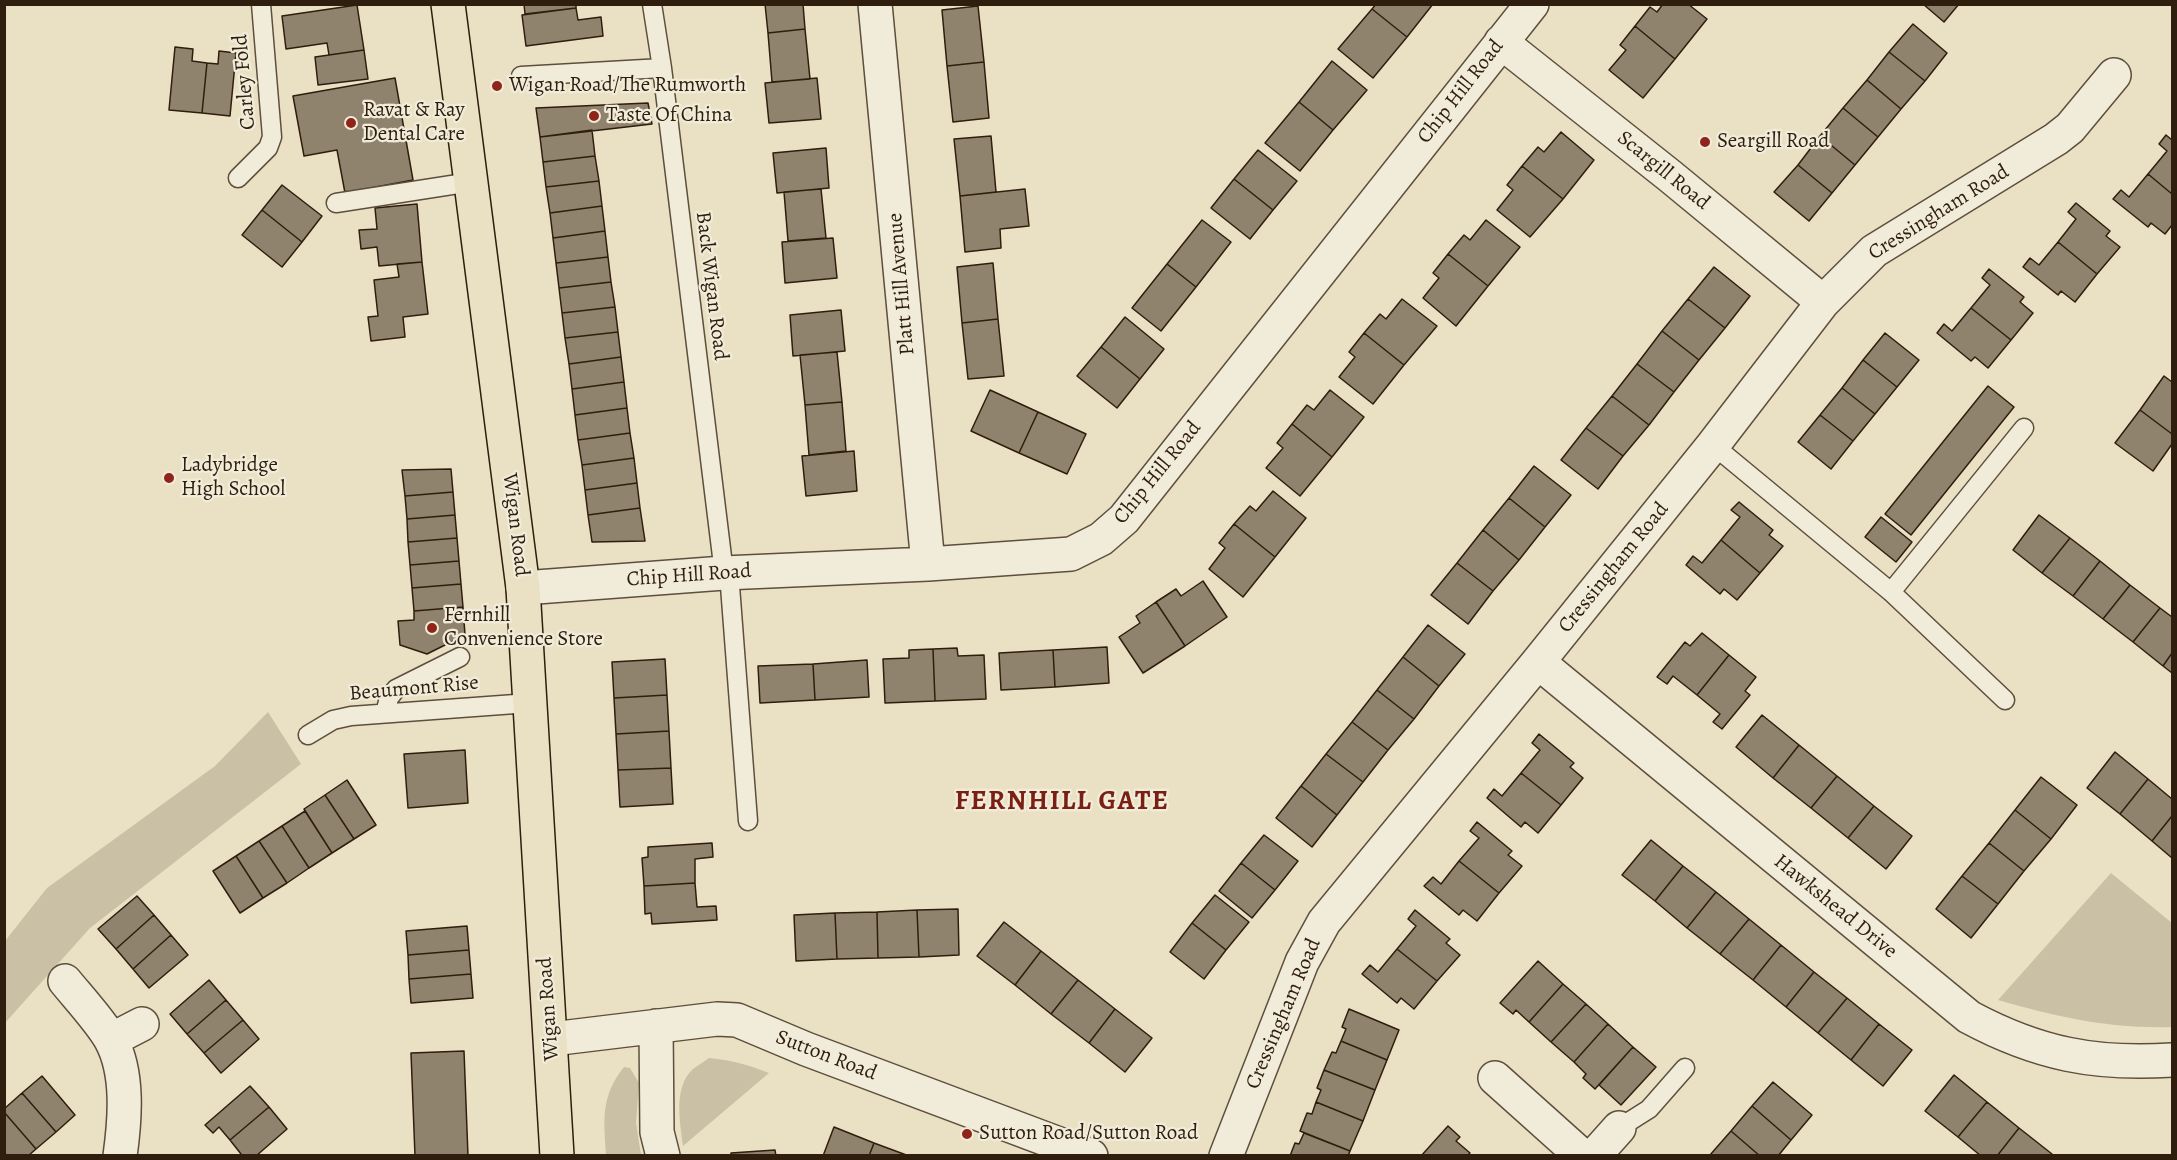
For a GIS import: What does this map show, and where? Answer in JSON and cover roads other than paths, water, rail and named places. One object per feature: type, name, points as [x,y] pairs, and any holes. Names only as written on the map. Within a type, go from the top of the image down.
[{"type":"main road","name":"Wigan Road","points":[[448,4],[523,588],[552,1039],[557,1155]]},
{"type":"street","name":"Platt Hill Avenue","points":[[875,4],[928,564]]},
{"type":"street","name":"Chip Hill Road","points":[[523,588],[727,573],[1071,555],[1101,539],[1124,519],[1532,4]]},
{"type":"street","name":"Scargill Road","points":[[1501,42],[1670,176],[1823,302]]},
{"type":"street","name":"Cressingham Road","points":[[1226,1155],[1302,962],[1324,922],[1713,445],[1823,302],[1874,251],[2056,139],[2070,128],[2114,75]]},
{"type":"street","name":"Hawkshead Drive","points":[[1538,662],[1970,1017],[2002,1035],[2038,1048],[2065,1054],[2107,1060],[2172,1060]]},
{"type":"street","points":[[65,981],[111,1040],[120,1064],[125,1119],[120,1155]]},
{"type":"street","name":"Sutton Road","points":[[552,1039],[717,1019],[737,1020],[806,1049],[1090,1155]]},
{"type":"street","points":[[111,1040],[142,1024]]},
{"type":"street","points":[[656,1026],[657,1132],[663,1155]]},
{"type":"street","points":[[1495,1078],[1582,1155]]},
{"type":"street","points":[[1594,1155],[1619,1128]]},
{"type":"lane","name":"Carley Fold","points":[[238,178],[268,148],[273,136],[261,4]]},
{"type":"lane","name":"Back Wigan Road","points":[[652,4],[727,573],[748,821]]},
{"type":"lane","points":[[521,76],[662,68]]},
{"type":"lane","points":[[336,204],[471,182]]},
{"type":"lane","points":[[1891,592],[2024,428]]},
{"type":"lane","points":[[1713,445],[1891,592],[2005,700]]},
{"type":"lane","points":[[385,713],[389,698],[396,689],[460,657]]},
{"type":"lane","name":"Beaumont Rise","points":[[308,735],[333,720],[351,716],[529,703]]},
{"type":"lane","points":[[1619,1128],[1649,1109],[1685,1068]]},
{"type":"place","name":"Wigan Road/The Rumworth","points":[[497,86]]},
{"type":"place","name":"Taste Of China","points":[[594,116]]},
{"type":"place","name":"Ravat & Ray Dental Care","points":[[351,123]]},
{"type":"place","name":"Seargill Road","points":[[1705,142]]},
{"type":"place","name":"Ladybridge High School","points":[[169,478]]},
{"type":"place","name":"Fernhill Convenience Store","points":[[432,628]]},
{"type":"place","name":"Sutton Road/Sutton Road","points":[[967,1134]]},
{"type":"district","name":"FERNHILL GATE","points":[[1062,802]]}]
